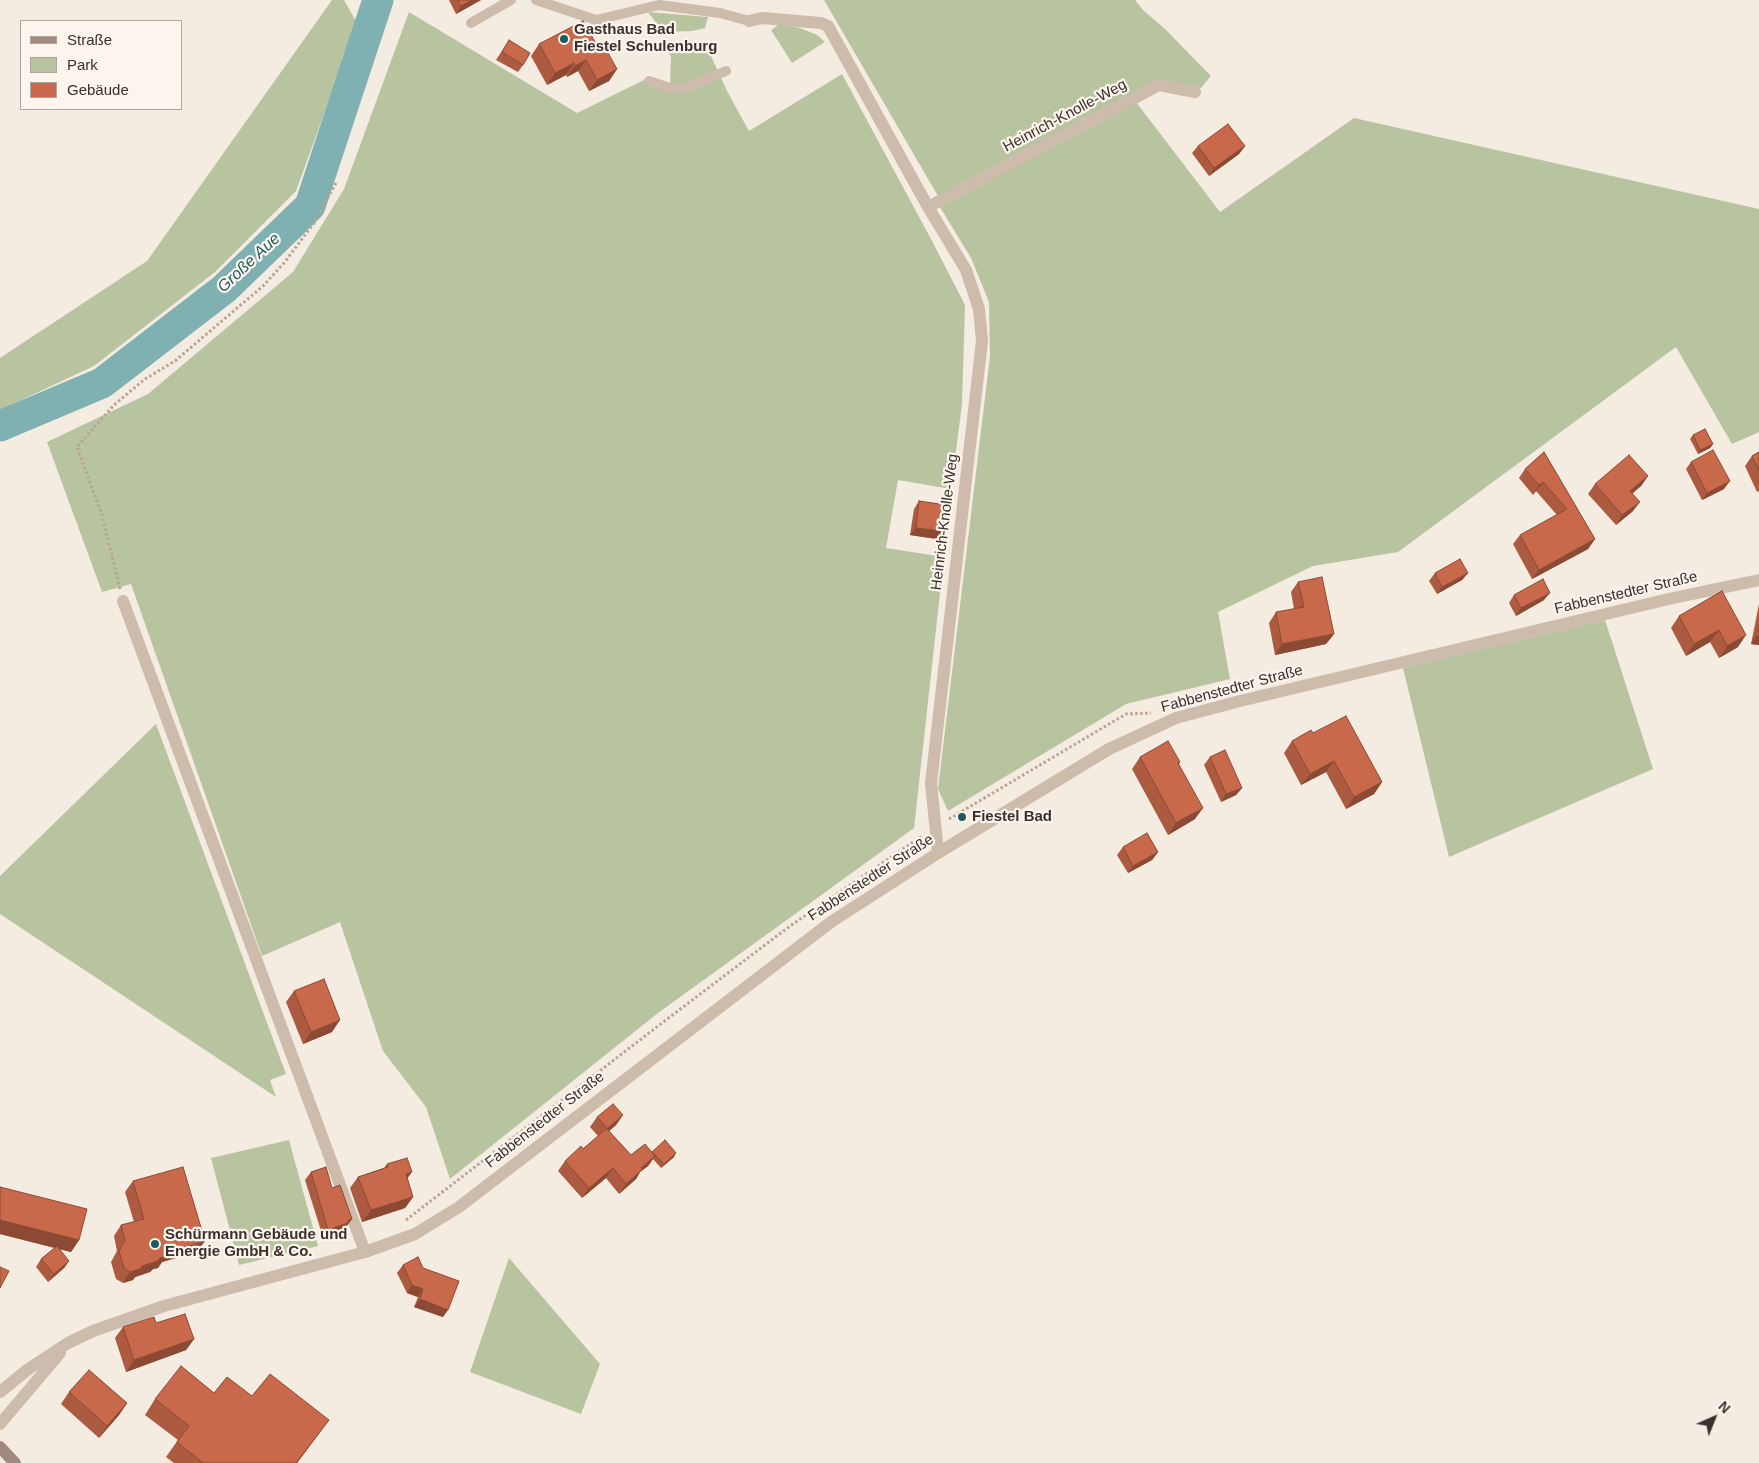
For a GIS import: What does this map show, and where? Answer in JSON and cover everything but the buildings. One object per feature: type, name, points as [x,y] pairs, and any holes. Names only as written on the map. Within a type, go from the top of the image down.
[{"type":"main road","points":[[0,1447],[15,1463]]},
{"type":"street","name":"Heinrich-Knolle-Weg","points":[[749,21],[762,18],[821,23],[828,26],[928,207],[966,270],[979,309],[982,341],[931,783],[938,853]]},
{"type":"street","name":"Heinrich-Knolle-Weg","points":[[928,207],[1159,85],[1195,92]]},
{"type":"street","name":"Fabbenstedter Straße","points":[[0,1392],[27,1370],[93,1330],[164,1306],[365,1252],[415,1234],[459,1208],[831,922],[938,853],[1109,750],[1176,718],[1673,598],[1759,580]]},
{"type":"street","points":[[123,601],[365,1252]]},
{"type":"street","name":"Fabbenstedter Straße","points":[[0,1424],[68,1344]]},
{"type":"lane","points":[[471,23],[511,0]]},
{"type":"lane","points":[[536,0],[596,20],[658,2],[720,13],[749,21]]},
{"type":"lane","points":[[649,81],[670,88],[683,89],[726,71]]},
{"type":"path","points":[[123,601],[102,515],[77,447],[114,405],[145,379],[175,360],[263,286],[284,263],[314,223],[338,181]]},
{"type":"path","points":[[406,1221],[790,926],[935,827],[1126,714],[1150,713],[1159,710]]},
{"type":"green space","points":[[332,0],[344,0],[357,23],[296,191],[215,272],[94,366],[0,410],[0,358],[147,261]]},
{"type":"green space","points":[[824,0],[1135,0],[1211,76],[1201,88],[1160,80],[938,196]]},
{"type":"green space","points":[[409,12],[577,113],[650,77],[670,84],[671,57],[665,46],[705,43],[728,93],[749,131],[842,74],[965,305],[962,404],[951,489],[898,480],[886,548],[944,557],[914,828],[658,1013],[450,1179],[426,1107],[383,1051],[340,922],[262,956],[131,584],[102,592],[47,442],[148,394],[293,272],[344,189]]},
{"type":"green space","points":[[648,12],[708,17],[705,28],[692,31],[663,32]]},
{"type":"green space","points":[[780,24],[800,28],[817,35],[825,42],[792,63],[771,30]]},
{"type":"green space","points":[[1136,102],[1220,212],[1354,118],[1759,209],[1759,432],[1732,444],[1676,347],[1398,552],[1313,566],[1218,612],[1230,679],[1126,704],[948,811],[938,789],[990,356],[989,302],[971,258],[940,207]]},
{"type":"green space","points":[[1605,620],[1653,769],[1449,857],[1403,668]]},
{"type":"green space","points":[[156,724],[286,1074],[270,1080],[276,1097],[0,914],[0,876]]},
{"type":"green space","points":[[289,1140],[318,1246],[239,1265],[211,1158]]},
{"type":"green space","points":[[509,1258],[600,1364],[581,1414],[470,1372]]},
{"type":"waterway","name":"Große Aue","points":[[0,426],[102,383],[224,289],[310,206],[378,0]]},
{"type":"place","name":"Gasthaus Bad Fiestel Schulenburg","points":[[564,39]]},
{"type":"place","name":"Fiestel Bad","points":[[962,817]]},
{"type":"place","name":"Schürmann Gebäude und Energie GmbH & Co.","points":[[155,1244]]}]
